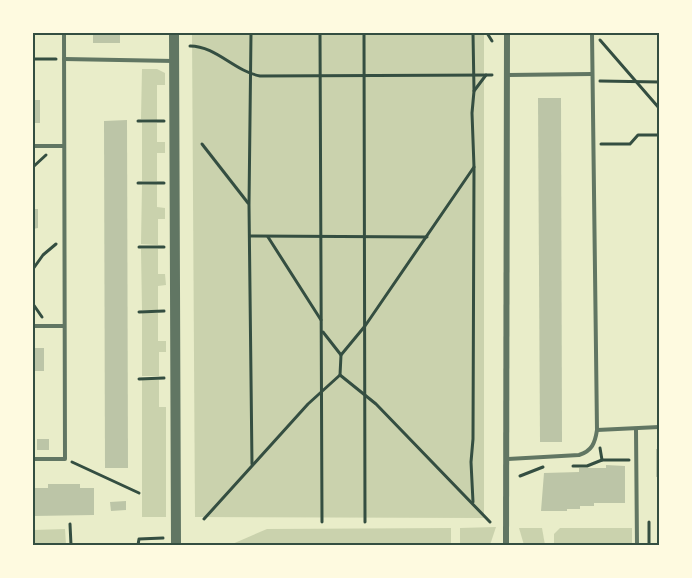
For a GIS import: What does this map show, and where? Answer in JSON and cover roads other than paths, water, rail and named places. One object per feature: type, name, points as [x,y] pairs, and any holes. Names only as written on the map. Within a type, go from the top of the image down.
[{"type":"street","points":[[174,33],[176,545]]},
{"type":"street","points":[[506,545],[507,33]]},
{"type":"lane","points":[[33,459],[64,459],[64,33]]},
{"type":"lane","points":[[506,459],[579,455],[589,452],[595,442],[597,430],[592,33]]},
{"type":"lane","points":[[640,33],[659,33]]},
{"type":"lane","points":[[64,59],[174,61]]},
{"type":"lane","points":[[507,75],[592,74]]},
{"type":"lane","points":[[33,146],[64,146]]},
{"type":"lane","points":[[33,326],[64,326]]},
{"type":"lane","points":[[597,430],[636,430],[659,427]]},
{"type":"lane","points":[[636,430],[637,545]]}]
